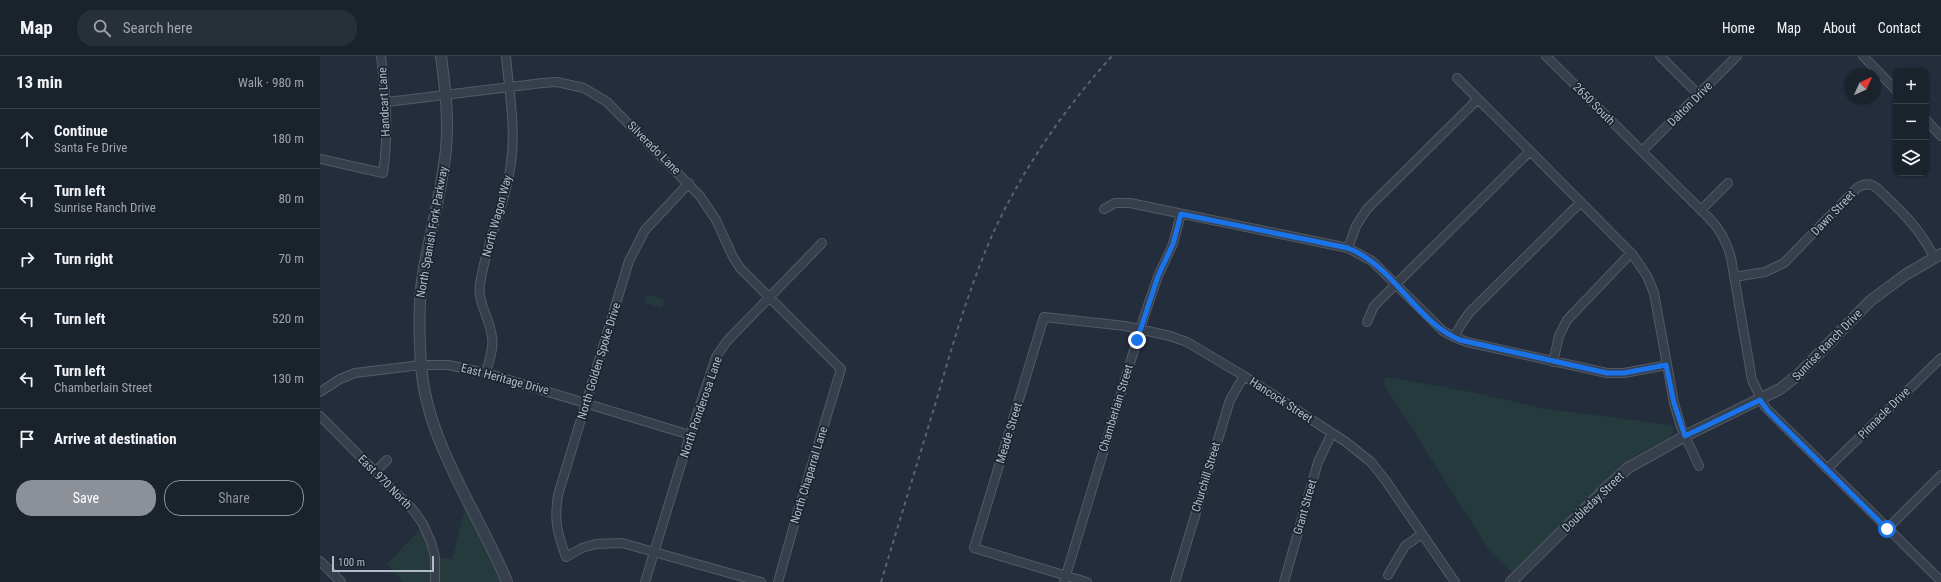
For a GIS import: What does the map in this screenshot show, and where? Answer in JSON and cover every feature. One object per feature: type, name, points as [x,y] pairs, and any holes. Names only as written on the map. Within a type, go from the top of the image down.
[{"type":"street","name":"Handcart Lane","points":[[320,159],[383,173],[387,132],[387,102],[381,56]]},
{"type":"street","name":"North Spanish Fork Parkway","points":[[441,56],[448,118],[446,150],[441,185],[423,274],[420,304],[421,365],[428,406],[447,456],[507,582]]},
{"type":"street","name":"North Wagon Way","points":[[486,372],[491,353],[492,338],[488,320],[480,302],[479,285],[503,201],[511,163],[512,138],[506,56]]},
{"type":"street","name":"2650 South","points":[[1546,56],[1702,210],[1723,237],[1729,251],[1752,380],[1760,400],[1768,411],[1941,581]]},
{"type":"street","points":[[1660,56],[1698,95]]},
{"type":"street","name":"Dalton Drive","points":[[1642,151],[1737,56]]},
{"type":"street","points":[[1863,56],[1893,87]]},
{"type":"street","points":[[1457,78],[1631,253],[1643,268],[1652,288],[1674,403],[1685,436],[1699,466]]},
{"type":"street","name":"Silverado Lane","points":[[387,102],[557,82],[571,84],[597,95],[610,105],[689,183],[710,209],[733,257],[740,268],[841,369]]},
{"type":"street","points":[[1348,248],[1356,226],[1367,209],[1478,99]]},
{"type":"street","points":[[1929,123],[1941,136]]},
{"type":"street","points":[[1367,322],[1374,306],[1530,151]]},
{"type":"street","name":"North Golden Spoke Drive","points":[[655,551],[635,545],[608,543],[582,548],[566,557],[558,533],[555,515],[558,495],[629,261],[636,244],[654,219],[689,183]]},
{"type":"street","points":[[1702,210],[1728,184]]},
{"type":"street","name":"Dawn Street","points":[[1734,277],[1765,272],[1778,267],[1789,259],[1857,188],[1866,184],[1876,186],[1913,223],[1938,255]]},
{"type":"street","points":[[1104,209],[1115,203],[1125,202],[1348,248],[1372,261],[1438,327],[1454,337],[1467,342],[1553,362],[1611,373],[1624,373],[1666,365]]},
{"type":"street","points":[[1454,337],[1470,312],[1581,202]]},
{"type":"street","name":"Chamberlain Street","points":[[1064,579],[1140,329],[1158,276],[1173,244],[1181,214]]},
{"type":"street","name":"North Ponderosa Lane","points":[[645,582],[690,435],[716,357],[727,340],[822,243]]},
{"type":"street","points":[[1553,362],[1559,336],[1571,315],[1631,253]]},
{"type":"street","name":"Sunrise Ranch Drive","points":[[1685,436],[1760,400],[1790,382],[1860,311],[1885,289],[1938,255]]},
{"type":"street","name":"Hancock Street","points":[[1044,317],[1140,329],[1187,342],[1244,376],[1357,449],[1371,462],[1386,481],[1455,582]]},
{"type":"street","name":"Meade Street","points":[[1044,317],[974,548],[1064,579]]},
{"type":"street","name":"Pinnacle Drive","points":[[1827,469],[1941,358]]},
{"type":"street","name":"East Heritage Drive","points":[[320,392],[340,379],[355,373],[421,365],[455,366],[486,372],[690,435]]},
{"type":"street","name":"North Chaparral Lane","points":[[778,582],[841,369]]},
{"type":"street","name":"Churchill Street","points":[[1175,582],[1230,400],[1244,376]]},
{"type":"street","name":"East 970 North","points":[[320,416],[414,511],[429,536],[434,557],[434,570]]},
{"type":"street","name":"Grant Street","points":[[1284,582],[1318,462],[1332,433]]},
{"type":"street","name":"Doubleday Street","points":[[1511,582],[1621,474],[1648,456],[1685,436]]},
{"type":"street","points":[[375,472],[387,460]]},
{"type":"street","points":[[1887,529],[1941,475]]},
{"type":"street","points":[[1388,574],[1405,546],[1422,534]]},
{"type":"street","points":[[655,551],[761,582]]},
{"type":"street","points":[[320,561],[341,582]]},
{"type":"street","points":[[320,574],[326,567]]},
{"type":"street","points":[[430,582],[434,570]]},
{"type":"street","points":[[434,570],[436,576],[435,582]]},
{"type":"street","points":[[1064,579],[1087,582]]},
{"type":"green space","points":[[647,294],[665,300],[662,308],[645,303]]},
{"type":"green space","points":[[1385,377],[1472,392],[1547,409],[1672,425],[1674,432],[1669,438],[1634,457],[1614,472],[1512,573],[1489,550],[1384,385]]},
{"type":"green space","points":[[467,501],[507,582],[403,582],[387,564],[425,524],[435,557],[452,559]]},
{"type":"railway","points":[[881,582],[962,317],[994,231],[1018,184],[1032,161],[1062,117],[1112,56]]},
{"type":"route","points":[[1137,340],[1158,276],[1173,244],[1181,214],[1348,248],[1361,253],[1372,261],[1438,327],[1460,340],[1599,372],[1615,374],[1666,365],[1674,403],[1685,436],[1760,400],[1768,411],[1887,529]]}]
